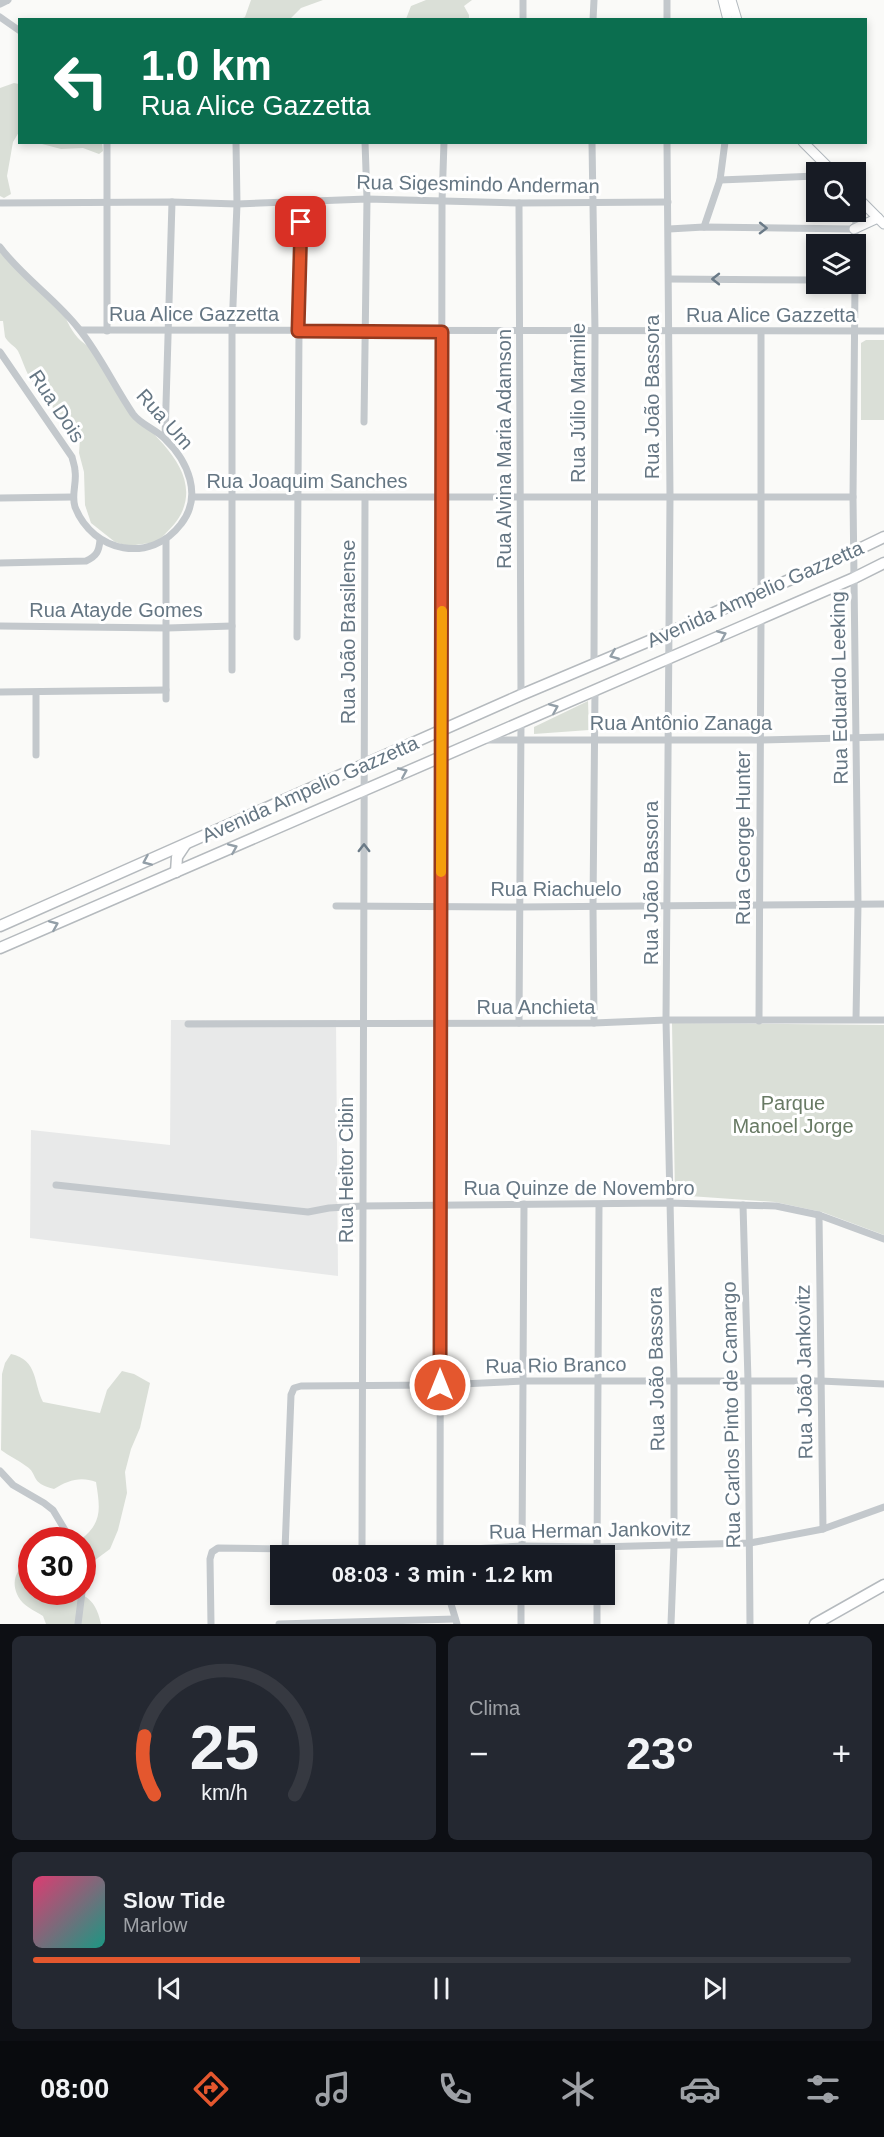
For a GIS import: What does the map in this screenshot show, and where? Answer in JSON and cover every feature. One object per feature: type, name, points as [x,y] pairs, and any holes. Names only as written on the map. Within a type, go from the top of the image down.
[{"type":"main road","points":[[723,0],[728,18]]},
{"type":"main road","points":[[731,0],[736,18]]},
{"type":"main road","points":[[805,144],[823,162]]},
{"type":"main road","points":[[854,229],[881,221],[866,206]]},
{"type":"main road","name":"Avenida Ampelio Gazzetta","points":[[0,926],[884,537]]},
{"type":"main road","name":"Avenida Ampelio Gazzetta","points":[[0,948],[884,563]]},
{"type":"main road","points":[[176,872],[177,857],[185,844]]},
{"type":"main road","points":[[815,1624],[830,1620],[884,1585]]},
{"type":"street","points":[[0,5],[8,0]]},
{"type":"street","points":[[523,0],[523,18]]},
{"type":"street","points":[[593,18],[594,0]]},
{"type":"street","points":[[667,18],[668,0]]},
{"type":"street","points":[[0,17],[18,30]]},
{"type":"street","points":[[106,144],[107,331]]},
{"type":"street","points":[[232,670],[232,330],[237,204],[236,144]]},
{"type":"street","points":[[364,422],[367,199],[365,144]]},
{"type":"street","points":[[439,1545],[444,144]]},
{"type":"street","name":"Rua Júlio Marmile","points":[[589,144],[593,203],[595,331],[594,663]]},
{"type":"street","name":"Rua João Bassora","points":[[667,144],[670,497],[666,1020],[674,1381],[674,1546],[671,1624]]},
{"type":"street","points":[[704,227],[720,180],[725,144]]},
{"type":"street","points":[[720,180],[806,176]]},
{"type":"street","name":"Rua Sigesmindo Anderman","points":[[0,203],[237,204],[367,199],[519,203],[668,202]]},
{"type":"street","points":[[297,637],[298,331],[302,201]]},
{"type":"street","points":[[165,438],[172,202]]},
{"type":"street","name":"Rua Alvina Maria Adamson","points":[[519,203],[521,695]]},
{"type":"street","points":[[854,222],[854,234]]},
{"type":"street","points":[[669,229],[704,227],[854,229]]},
{"type":"street","name":"Rua Um","points":[[0,247],[81,330],[134,415],[165,438],[184,466],[191,482],[193,497]]},
{"type":"street","points":[[669,279],[806,280]]},
{"type":"street","name":"Rua Eduardo Leeking","points":[[855,294],[853,552],[858,904],[856,1019]]},
{"type":"street","name":"Rua Alice Gazzetta","points":[[81,330],[168,332],[232,330],[884,331]]},
{"type":"street","points":[[761,332],[761,592]]},
{"type":"street","name":"Rua Dois","points":[[0,352],[72,458],[75,471],[73,497],[80,516],[100,540]]},
{"type":"street","points":[[0,498],[73,497]]},
{"type":"street","points":[[0,563],[86,561],[94,557],[99,550],[100,540],[117,547],[134,549],[150,547],[173,533],[189,512],[193,497]]},
{"type":"street","name":"Rua Joaquim Sanches","points":[[193,497],[853,497]]},
{"type":"street","name":"Rua João Brasilense","points":[[364,498],[364,789]]},
{"type":"street","points":[[166,539],[166,699]]},
{"type":"street","name":"Rua George Hunter","points":[[759,1021],[761,618]]},
{"type":"street","name":"Rua Atayde Gomes","points":[[0,626],[167,628],[232,626]]},
{"type":"street","points":[[0,692],[166,690]]},
{"type":"street","points":[[594,1023],[595,690]]},
{"type":"street","points":[[36,693],[36,755]]},
{"type":"street","points":[[519,1023],[521,722]]},
{"type":"street","name":"Rua Antônio Zanaga","points":[[478,740],[760,740],[884,737]]},
{"type":"street","name":"Rua Heitor Cibin","points":[[363,1545],[364,789]]},
{"type":"street","name":"Rua Riachuelo","points":[[336,906],[884,904]]},
{"type":"street","name":"Rua Anchieta","points":[[188,1024],[884,1020]]},
{"type":"street","name":"Rua Quinze de Novembro","points":[[56,1185],[308,1212],[362,1206],[669,1203],[776,1206],[819,1215],[884,1239]]},
{"type":"street","points":[[522,1545],[524,1204]]},
{"type":"street","points":[[597,1545],[599,1205]]},
{"type":"street","name":"Rua Carlos Pinto de Camargo","points":[[743,1205],[748,1381],[750,1624]]},
{"type":"street","name":"Rua João Jankovitz","points":[[819,1215],[823,1529]]},
{"type":"street","name":"Rua Rio Branco","points":[[285,1545],[291,1395],[294,1388],[301,1386],[440,1385],[524,1381],[821,1381],[884,1384]]},
{"type":"street","points":[[0,1471],[13,1485],[53,1510],[63,1527]]},
{"type":"street","name":"Rua Herman Jankovitz","points":[[615,1547],[750,1543],[823,1529],[884,1507]]},
{"type":"street","name":"Rua Herman Jankovitz","points":[[211,1624],[210,1559],[212,1552],[218,1548],[270,1550]]},
{"type":"street","points":[[78,1624],[80,1605]]},
{"type":"street","points":[[279,1624],[456,1622],[451,1605]]},
{"type":"street","points":[[521,1605],[521,1624]]},
{"type":"street","points":[[597,1605],[597,1624]]},
{"type":"shaded area","points":[[171,1020],[336,1020],[338,1276],[30,1238],[31,1130],[170,1145]]},
{"type":"green space","points":[[251,0],[323,0],[301,8],[291,18],[243,18]]},
{"type":"green space","points":[[426,0],[472,0],[464,6],[469,18],[406,18],[411,6]]},
{"type":"green space","points":[[18,84],[18,134],[13,142],[7,176],[11,194],[4,198],[0,196],[0,88]]},
{"type":"green space","points":[[42,144],[102,144],[103,151],[99,154],[83,148],[61,149]]},
{"type":"green space","points":[[0,249],[62,310],[75,334],[103,360],[120,399],[159,440],[179,467],[185,482],[186,498],[181,514],[157,542],[128,546],[115,542],[91,523],[85,505],[84,472],[79,453],[80,439],[65,428],[48,402],[51,395],[33,382],[18,351],[5,337],[3,321],[0,321]]},
{"type":"green space","points":[[866,340],[884,340],[884,420],[861,420],[861,343]]},
{"type":"green space","points":[[588,701],[589,730],[534,734],[534,727]]},
{"type":"green space","name":"Parque Manoel Jorge","points":[[672,1023],[884,1025],[884,1235],[822,1212],[775,1202],[675,1195]]},
{"type":"green space","points":[[11,1354],[26,1361],[33,1373],[43,1402],[100,1413],[107,1390],[122,1371],[134,1374],[150,1383],[140,1428],[125,1472],[127,1493],[118,1530],[110,1549],[96,1559],[96,1527],[93,1527],[99,1507],[96,1482],[80,1479],[69,1481],[54,1489],[46,1487],[38,1481],[30,1469],[1,1450],[2,1374]]},
{"type":"green space","points":[[18,1572],[18,1595],[15,1585]]},
{"type":"green space","points":[[26,1605],[93,1605],[101,1624],[46,1624],[43,1616]]},
{"type":"slow traffic","points":[[441,872],[442,611]]},
{"type":"route","points":[[301,222],[298,331],[442,332],[440,1385]]}]
